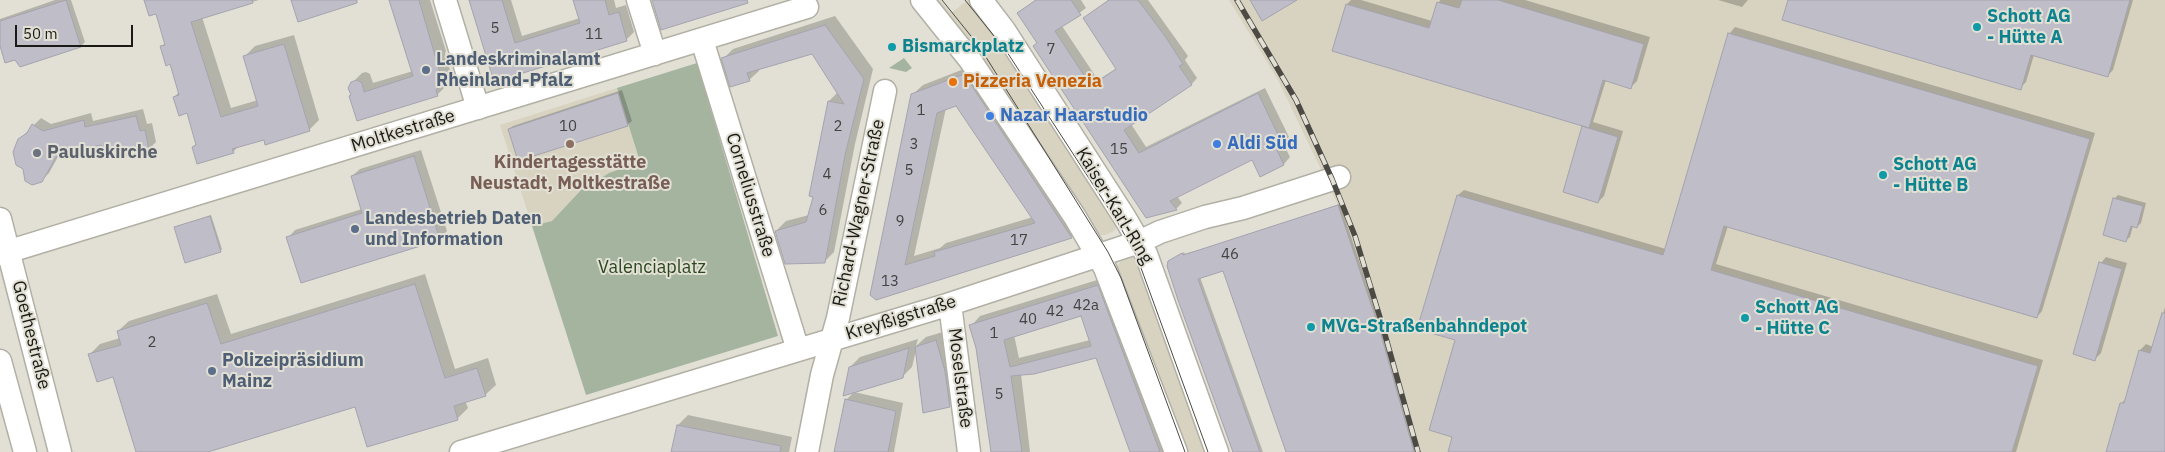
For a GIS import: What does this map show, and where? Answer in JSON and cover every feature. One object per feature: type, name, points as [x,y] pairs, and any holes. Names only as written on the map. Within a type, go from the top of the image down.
[{"type":"street","points":[[445,0],[478,108]]},
{"type":"street","points":[[638,0],[655,54]]},
{"type":"street","points":[[922,0],[970,60],[1075,217],[1098,256],[1111,281],[1176,452]]},
{"type":"street","points":[[981,0],[1004,30]]},
{"type":"street","points":[[999,0],[1004,30]]},
{"type":"street","name":"Moltkestraße","points":[[4,252],[807,7]]},
{"type":"street","name":"Kaiser-Karl-Ring","points":[[1004,30],[1139,242],[1152,268],[1216,452]]},
{"type":"street","name":"Corneliusstraße","points":[[702,40],[798,350]]},
{"type":"street","name":"Richard-Wagner-Straße","points":[[807,452],[822,375],[838,318],[884,90]]},
{"type":"street","name":"Kreyßigstraße","points":[[461,452],[950,304],[1139,242],[1169,229],[1243,208],[1339,177]]},
{"type":"street","name":"Goethestraße","points":[[0,219],[4,252],[60,452]]},
{"type":"street","name":"Moselstraße","points":[[950,304],[970,452]]},
{"type":"street","name":"Goethestraße","points":[[0,361],[25,452]]},
{"type":"shaded area","points":[[936,0],[940,0],[951,13],[968,0],[977,0],[1117,225],[1114,231],[1105,235],[1096,235]]},
{"type":"shaded area","points":[[1229,0],[2165,0],[2165,452],[1286,452],[1227,283],[1263,271],[1324,210],[1338,205],[1278,80]]},
{"type":"shaded area","name":"Kindertagesstätte Neustadt, Moltkestraße","points":[[617,88],[640,163],[609,173],[581,190],[552,221],[532,226],[500,125]]},
{"type":"shaded area","points":[[1130,257],[1137,257],[1213,452],[1181,452],[1116,269],[1121,261]]},
{"type":"green space","points":[[904,58],[912,68],[906,72],[889,68]]},
{"type":"green space","name":"Valenciaplatz","points":[[697,63],[778,336],[586,395],[532,226],[552,221],[581,190],[609,173],[640,162],[617,88]]},
{"type":"building","points":[[66,0],[81,47],[20,67],[15,60],[5,63],[0,46],[0,21]]},
{"type":"building","points":[[144,0],[252,0],[253,3],[191,22],[221,117],[258,106],[243,56],[284,44],[310,131],[265,145],[264,140],[232,149],[234,153],[197,164],[192,147],[196,145],[187,113],[179,116],[173,97],[179,95],[170,64],[166,66],[160,46],[165,45],[156,14],[149,16]]},
{"type":"building","points":[[291,0],[357,0],[357,3],[298,22]]},
{"type":"building","points":[[389,0],[419,0],[442,80],[436,91],[438,96],[357,121],[349,96],[351,95],[348,88],[351,82],[357,80],[362,83],[364,92],[413,76]]},
{"type":"building","points":[[469,0],[502,0],[515,43],[580,23],[573,0],[605,0],[609,15],[619,12],[627,41],[494,82]]},
{"type":"building","points":[[652,0],[747,0],[748,3],[661,30]]},
{"type":"building","points":[[1036,0],[1071,0],[1081,15],[1055,31],[1091,86],[1116,69],[1083,18],[1109,0],[1138,0],[1165,36],[1183,64],[1179,66],[1192,85],[1124,130],[1139,153],[1258,93],[1283,145],[1276,148],[1284,165],[1260,177],[1252,160],[1170,201],[1177,210],[1146,218],[1033,46],[1037,43],[1017,13]]},
{"type":"building","points":[[1250,0],[1297,0],[1262,21]]},
{"type":"building","points":[[1462,0],[1498,0],[1644,44],[1631,89],[1603,80],[1589,128],[1332,51],[1346,4],[1429,28],[1437,2],[1459,8]]},
{"type":"building","points":[[1788,0],[2130,0],[2108,77],[2031,55],[2021,90],[1782,20]]},
{"type":"building","points":[[825,25],[864,79],[845,155],[825,263],[785,264],[775,231],[806,222],[813,197],[809,196],[828,101],[844,104],[812,54],[747,73],[750,81],[730,87],[721,58]]},
{"type":"building","points":[[1728,33],[2090,139],[2037,318],[1724,226],[1711,270],[2038,366],[2012,452],[1448,452],[1452,437],[1429,430],[1455,340],[1417,329],[1457,195],[1663,255]]},
{"type":"building","points":[[964,74],[1072,238],[876,300],[870,295],[911,94]],"holes":[[[956,106],[1035,223],[934,252],[935,256],[905,265],[937,113]]]},
{"type":"building","points":[[618,93],[628,126],[518,161],[508,129]]},
{"type":"building","points":[[136,116],[140,131],[145,130],[149,150],[126,156],[125,148],[111,152],[110,146],[102,148],[101,145],[61,155],[56,157],[42,182],[32,185],[25,181],[23,169],[16,165],[13,152],[18,139],[27,133],[32,124],[43,131],[84,120],[85,127]]},
{"type":"building","points":[[1582,126],[1618,137],[1598,203],[1563,192]]},
{"type":"building","points":[[414,156],[440,240],[301,283],[286,237],[362,213],[351,176]]},
{"type":"building","points":[[2113,198],[2143,206],[2137,228],[2131,226],[2126,242],[2103,235]]},
{"type":"building","name":"MVG-Straßenbahndepot","points":[[1338,205],[1380,331],[1414,452],[1286,452],[1223,271],[1198,279],[1260,452],[1233,452],[1178,300],[1167,266],[1168,261],[1182,253],[1183,255]]},
{"type":"building","points":[[210,216],[221,252],[185,263],[174,227]]},
{"type":"building","points":[[2099,262],[2122,269],[2095,361],[2073,354]]},
{"type":"building","points":[[415,284],[445,378],[477,368],[486,396],[454,406],[458,420],[367,447],[355,407],[208,452],[136,452],[113,377],[97,382],[88,354],[121,345],[117,331],[207,303],[221,344]]},
{"type":"building","points":[[1098,285],[1160,452],[1130,452],[1096,358],[1034,374],[1011,376],[1022,452],[991,452],[976,348],[969,325]],"holes":[[[1081,316],[1091,346],[1010,367],[1004,340]]]},
{"type":"building","points":[[2162,313],[2165,313],[2165,452],[2106,452],[2120,403],[2124,403],[2139,350],[2150,353]]},
{"type":"building","points":[[936,340],[945,371],[950,407],[923,413],[915,347]]},
{"type":"building","points":[[909,348],[903,378],[843,396],[849,367]]},
{"type":"building","points":[[845,399],[896,411],[888,452],[834,452]]},
{"type":"building","points":[[677,425],[781,446],[780,452],[671,452]]},
{"type":"tram line","points":[[942,0],[979,46],[1108,252],[1121,278],[1185,452]]},
{"type":"tram line","points":[[965,0],[1007,52],[1118,223],[1137,257],[1208,452]]},
{"type":"railway","points":[[1237,0],[1296,100],[1332,179],[1355,236],[1418,452]]},
{"type":"place","name":"Schott AG - Hütte A","points":[[1977,27]]},
{"type":"place","name":"Bismarckplatz","points":[[892,47]]},
{"type":"place","name":"Landeskriminalamt Rheinland-Pfalz","points":[[426,70]]},
{"type":"place","name":"Pizzeria Venezia","points":[[953,82]]},
{"type":"place","name":"Nazar Haarstudio","points":[[990,116]]},
{"type":"place","name":"Kindertagesstätte Neustadt, Moltkestraße","points":[[570,144]]},
{"type":"place","name":"Aldi Süd","points":[[1217,144]]},
{"type":"place","name":"Pauluskirche","points":[[37,153]]},
{"type":"place","name":"Schott AG - Hütte B","points":[[1883,175]]},
{"type":"place","name":"Landesbetrieb Daten und Information","points":[[355,229]]},
{"type":"place","name":"Schott AG - Hütte C","points":[[1745,318]]},
{"type":"place","name":"MVG-Straßenbahndepot","points":[[1311,327]]},
{"type":"place","name":"Polizeipräsidium Mainz","points":[[212,371]]}]
